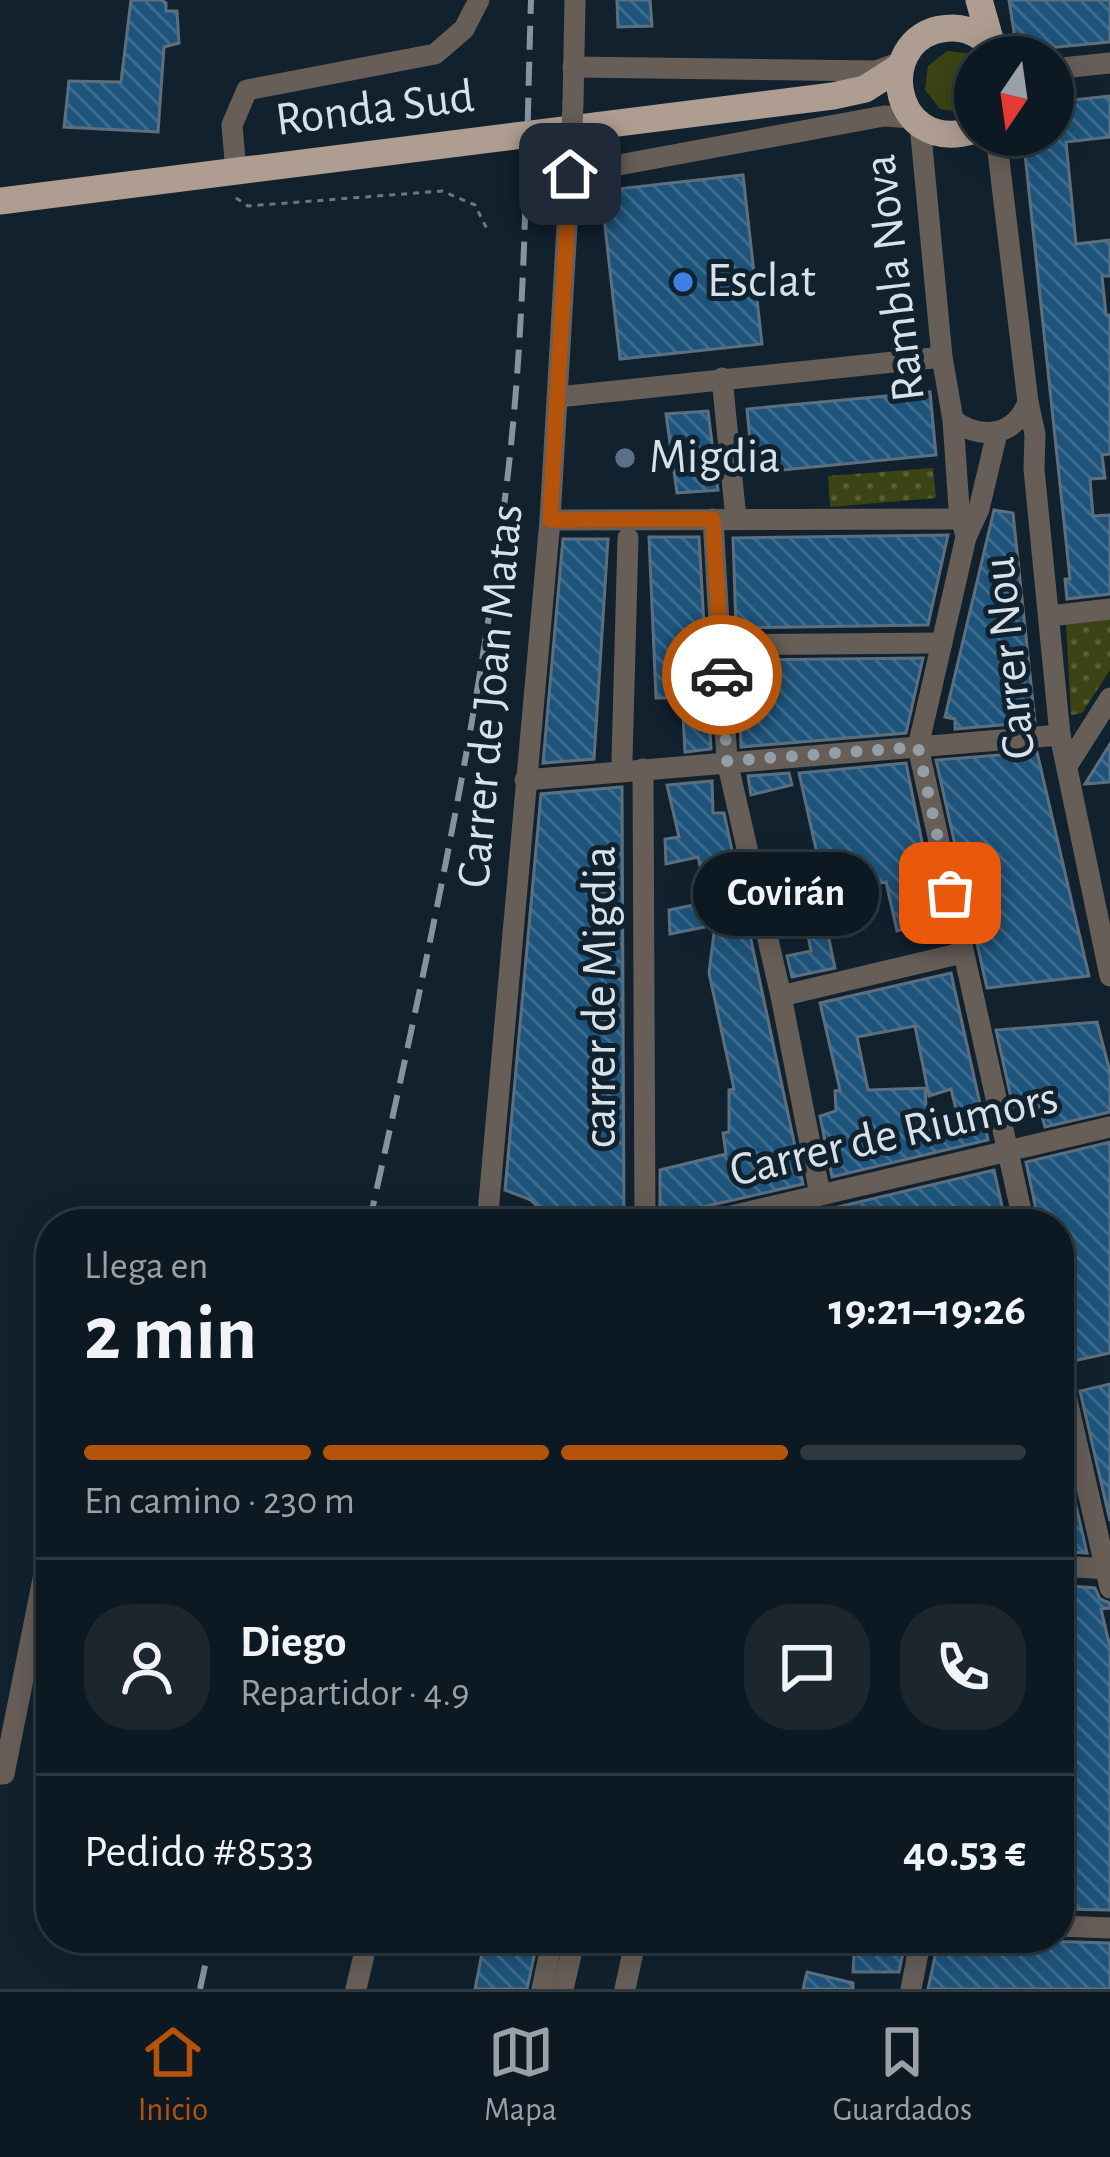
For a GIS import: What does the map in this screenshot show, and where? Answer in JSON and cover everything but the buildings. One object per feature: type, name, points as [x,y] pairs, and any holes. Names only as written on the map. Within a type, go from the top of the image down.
[{"type":"main road","points":[[951,28],[976,0],[990,36]]},
{"type":"main road","name":"Ronda Sud","points":[[0,202],[833,96],[865,89],[901,64],[921,37],[951,28]]},
{"type":"main road","points":[[951,28],[975,36]]},
{"type":"main road","points":[[901,64],[899,90],[913,118]]},
{"type":"main road","name":"Ronda Sud","points":[[833,96],[866,98],[946,135],[954,134]]},
{"type":"street","points":[[236,172],[232,125],[247,90],[435,54],[464,29],[478,0]]},
{"type":"street","name":"Carrer de Joan Matas","points":[[489,1209],[550,520],[575,0]]},
{"type":"street","points":[[1074,67],[1110,63]]},
{"type":"street","points":[[573,67],[876,71],[901,64]]},
{"type":"street","points":[[570,174],[884,116],[913,118]]},
{"type":"street","name":"Rambla Nova","points":[[913,118],[953,420],[966,429],[1004,430]]},
{"type":"street","points":[[999,156],[1028,402],[1022,418],[1004,430],[979,509],[965,528],[918,747],[1021,1209]]},
{"type":"street","points":[[558,397],[942,357]]},
{"type":"street","points":[[722,378],[725,519],[720,644],[727,761],[782,996],[820,1194]]},
{"type":"street","name":"Carrer Nou","points":[[1028,402],[1035,434],[1034,470],[1060,735],[1110,976]]},
{"type":"street","points":[[953,420],[959,508],[965,528]]},
{"type":"street","name":"Carrer Nou","points":[[1004,430],[1024,441],[1034,470]]},
{"type":"street","points":[[550,520],[725,519],[965,528]]},
{"type":"street","points":[[622,759],[628,538]]},
{"type":"street","points":[[1050,616],[1110,609]]},
{"type":"street","points":[[720,644],[942,643]]},
{"type":"street","points":[[1067,766],[1110,698]]},
{"type":"street","points":[[525,780],[1060,735]]},
{"type":"street","name":"carrer de Migdia","points":[[643,769],[645,1209]]},
{"type":"street","points":[[782,996],[962,953]]},
{"type":"street","name":"Carrer de Riumors","points":[[758,1209],[1110,1127]]},
{"type":"street","points":[[1074,1428],[1108,1575],[1074,1569]]},
{"type":"street","points":[[0,1774],[4,1774],[36,1614]]},
{"type":"street","points":[[1074,1927],[1110,1928]]},
{"type":"street","points":[[356,1989],[364,1953]]},
{"type":"street","points":[[542,1989],[550,1953]]},
{"type":"street","points":[[563,1989],[571,1953]]},
{"type":"street","points":[[625,1989],[633,1953]]},
{"type":"street","points":[[911,1989],[918,1953]]},
{"type":"path","points":[[236,172],[236,201],[248,206],[442,191],[475,205],[488,231]]},
{"type":"green space","points":[[947,51],[954,52],[954,111],[940,109],[925,90],[928,66]]},
{"type":"green space","points":[[933,468],[936,498],[830,507],[828,476]]},
{"type":"green space","points":[[1110,618],[1110,670],[1082,713],[1071,715],[1066,623]]},
{"type":"railway","points":[[372,1209],[448,850],[496,568],[518,355],[531,0]]},
{"type":"railway","points":[[200,1989],[208,1953]]},
{"type":"way so far","points":[[722,675],[727,761],[918,747],[950,893]]},
{"type":"place","name":"Esclat","points":[[683,282]]},
{"type":"place","name":"Migdia","points":[[625,458]]},
{"type":"place","name":"Covirán","points":[[950,893]]},
{"type":"route","points":[[570,174],[550,520],[713,519],[722,675]]}]
